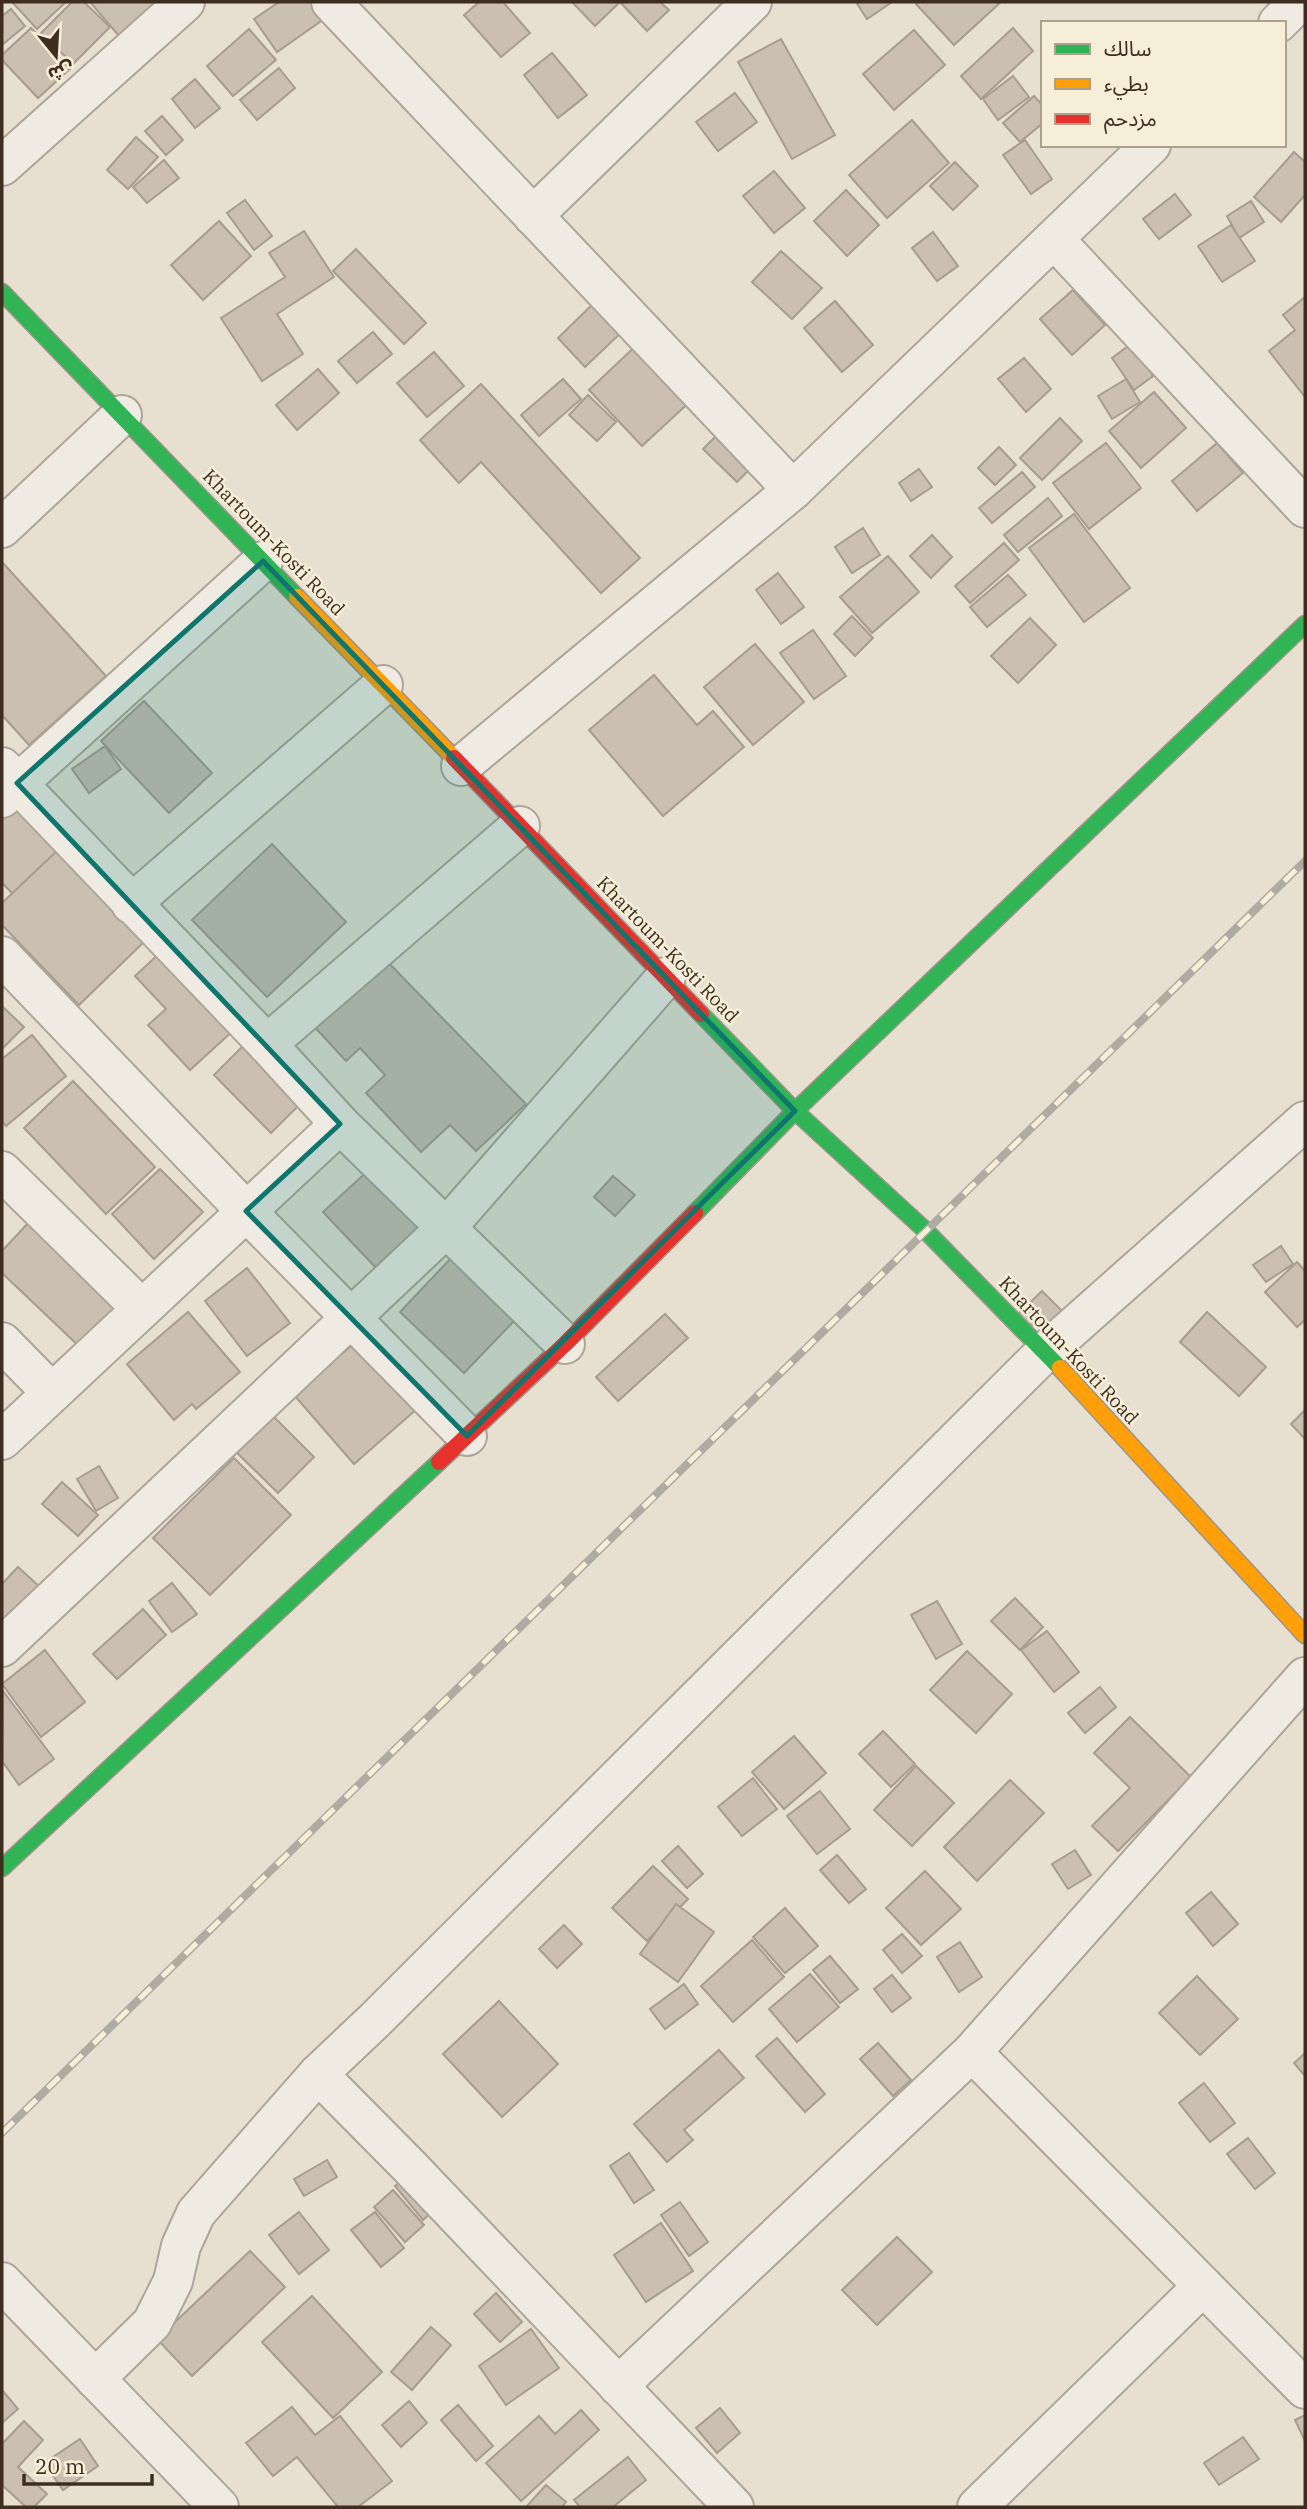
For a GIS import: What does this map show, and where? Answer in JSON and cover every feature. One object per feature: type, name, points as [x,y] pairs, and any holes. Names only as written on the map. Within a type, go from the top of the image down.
[{"type":"main road","name":"Khartoum-Kosti Road","points":[[2,292],[795,1111],[925,1230],[1045,1352],[1305,1634]]},
{"type":"main road","points":[[2,1868],[565,1344],[795,1111],[1305,624]]},
{"type":"street","points":[[2,166],[185,2]]},
{"type":"street","points":[[331,2],[793,490]]},
{"type":"street","points":[[534,216],[752,2]]},
{"type":"street","points":[[1280,21],[1299,2]]},
{"type":"street","points":[[461,766],[793,490],[1149,147]]},
{"type":"street","points":[[1054,239],[1305,508]]},
{"type":"street","points":[[2,528],[122,415]]},
{"type":"street","points":[[263,561],[7,783],[131,904],[267,1044],[340,1124],[565,1344]]},
{"type":"street","points":[[131,904],[383,685]]},
{"type":"street","points":[[267,1044],[520,826]]},
{"type":"street","points":[[2,956],[246,1212],[467,1436]]},
{"type":"street","points":[[2,1647],[446,1228],[666,977]]},
{"type":"street","points":[[95,2379],[152,2323],[173,2281],[181,2246],[196,2213],[318,2074],[1045,1352],[1305,1121]]},
{"type":"street","points":[[2,1440],[340,1124]]},
{"type":"street","points":[[4,1179],[142,1309]]},
{"type":"street","points":[[2,1342],[52,1393]]},
{"type":"street","points":[[618,2386],[972,2052],[1305,1677]]},
{"type":"street","points":[[972,2052],[1305,2389]]},
{"type":"street","points":[[318,2074],[734,2507]]},
{"type":"street","points":[[2,2282],[219,2507]]},
{"type":"street","points":[[977,2507],[1203,2286]]},
{"type":"highlighted area","points":[[263,561],[795,1111],[467,1436],[246,1211],[340,1124],[17,783]]},
{"type":"building","points":[[12,2],[66,2],[37,29]]},
{"type":"building","points":[[72,2],[84,2],[110,27],[73,64],[41,33]]},
{"type":"building","points":[[90,2],[160,2],[119,36]]},
{"type":"building","points":[[279,2],[312,2],[324,19],[277,52],[254,19]]},
{"type":"building","points":[[479,2],[503,2],[530,33],[501,57],[464,15]]},
{"type":"building","points":[[572,2],[620,2],[595,26]]},
{"type":"building","points":[[620,2],[660,2],[669,10],[647,31]]},
{"type":"building","points":[[856,2],[892,2],[867,19]]},
{"type":"building","points":[[1001,2],[954,45],[916,4]]},
{"type":"building","points":[[11,9],[25,26],[2,45],[2,16]]},
{"type":"building","points":[[31,28],[70,69],[38,98],[2,60],[2,55]]},
{"type":"building","points":[[1013,28],[1033,51],[981,99],[961,76]]},
{"type":"building","points":[[249,29],[276,60],[233,96],[207,66]]},
{"type":"building","points":[[914,30],[945,65],[894,110],[863,74]]},
{"type":"building","points":[[781,39],[835,135],[792,159],[738,62]]},
{"type":"building","points":[[552,53],[587,95],[558,118],[524,75]]},
{"type":"building","points":[[279,68],[295,88],[257,120],[240,100]]},
{"type":"building","points":[[1013,76],[1029,97],[998,120],[983,99]]},
{"type":"building","points":[[195,79],[220,108],[195,128],[172,99]]},
{"type":"building","points":[[735,93],[757,122],[718,151],[696,122]]},
{"type":"building","points":[[1034,96],[1041,104],[1041,125],[1020,142],[1003,123]]},
{"type":"building","points":[[162,116],[183,140],[166,155],[145,131]]},
{"type":"building","points":[[912,120],[949,163],[887,218],[849,175]]},
{"type":"building","points":[[136,137],[158,157],[128,189],[107,170]]},
{"type":"building","points":[[1025,140],[1052,179],[1031,194],[1003,155]]},
{"type":"building","points":[[1294,152],[1305,162],[1305,195],[1281,222],[1254,197]]},
{"type":"building","points":[[164,160],[179,178],[147,203],[133,187]]},
{"type":"building","points":[[955,162],[978,186],[953,210],[930,186]]},
{"type":"building","points":[[774,171],[805,208],[774,233],[743,196]]},
{"type":"building","points":[[846,190],[879,225],[847,256],[814,221]]},
{"type":"building","points":[[1175,194],[1191,215],[1159,239],[1143,219]]},
{"type":"building","points":[[245,200],[272,236],[254,250],[227,213]]},
{"type":"building","points":[[1251,201],[1264,222],[1239,238],[1227,216]]},
{"type":"building","points":[[219,221],[251,256],[203,300],[171,265]]},
{"type":"building","points":[[1231,225],[1255,261],[1222,282],[1198,246]]},
{"type":"building","points":[[304,231],[334,277],[277,314],[303,354],[262,381],[221,318],[285,277],[269,253]]},
{"type":"building","points":[[933,232],[958,266],[937,281],[912,248]]},
{"type":"building","points":[[356,249],[426,323],[404,344],[333,271]]},
{"type":"building","points":[[781,251],[822,288],[792,319],[752,282]]},
{"type":"building","points":[[1073,290],[1105,325],[1072,355],[1040,319]]},
{"type":"building","points":[[1305,297],[1305,397],[1269,351],[1295,330],[1283,315]]},
{"type":"building","points":[[597,300],[625,329],[585,367],[558,338]]},
{"type":"building","points":[[835,301],[873,345],[842,372],[804,328]]},
{"type":"building","points":[[373,332],[392,354],[357,383],[338,361]]},
{"type":"building","points":[[642,340],[695,397],[642,446],[589,390]]},
{"type":"building","points":[[1131,344],[1153,376],[1134,390],[1112,358]]},
{"type":"building","points":[[434,352],[464,386],[427,417],[397,383]]},
{"type":"building","points":[[1024,358],[1051,389],[1026,412],[998,379]]},
{"type":"building","points":[[318,369],[339,393],[297,430],[276,405]]},
{"type":"building","points":[[563,379],[581,399],[539,436],[521,415]]},
{"type":"building","points":[[1126,379],[1140,402],[1112,419],[1098,396]]},
{"type":"building","points":[[481,384],[640,558],[601,593],[481,462],[459,483],[420,440]]},
{"type":"building","points":[[1154,392],[1186,428],[1141,468],[1109,431]]},
{"type":"building","points":[[588,395],[616,422],[597,441],[569,415]]},
{"type":"building","points":[[1060,418],[1082,441],[1042,480],[1020,458]]},
{"type":"building","points":[[722,430],[756,463],[737,482],[703,449]]},
{"type":"building","points":[[1106,443],[1141,488],[1089,529],[1053,483]]},
{"type":"building","points":[[1217,443],[1243,473],[1197,511],[1172,481]]},
{"type":"building","points":[[999,447],[1016,465],[995,485],[978,468]]},
{"type":"building","points":[[919,469],[932,487],[911,501],[899,483]]},
{"type":"building","points":[[1022,472],[1035,487],[992,523],[979,508]]},
{"type":"building","points":[[1048,498],[1062,516],[1018,552],[1004,535]]},
{"type":"building","points":[[1074,514],[1130,588],[1084,622],[1029,548]]},
{"type":"building","points":[[863,528],[880,555],[852,573],[835,547]]},
{"type":"building","points":[[932,535],[952,557],[931,578],[910,556]]},
{"type":"building","points":[[1004,543],[1019,560],[970,603],[955,586]]},
{"type":"building","points":[[888,556],[919,592],[872,633],[840,597]]},
{"type":"building","points":[[2,562],[106,676],[29,745],[2,715]]},
{"type":"building","points":[[778,573],[804,607],[781,624],[756,590]]},
{"type":"building","points":[[1008,575],[1026,595],[987,627],[970,607]]},
{"type":"building","points":[[852,616],[873,638],[855,656],[834,634]]},
{"type":"building","points":[[1030,618],[1056,645],[1018,683],[991,656]]},
{"type":"building","points":[[813,630],[846,676],[814,699],[780,653]]},
{"type":"building","points":[[755,644],[804,702],[753,745],[704,687]]},
{"type":"building","points":[[654,675],[697,725],[713,711],[744,747],[663,816],[589,730]]},
{"type":"building","points":[[144,701],[212,773],[169,813],[101,741]]},
{"type":"building","points":[[105,746],[121,769],[89,793],[72,769]]},
{"type":"building","points":[[22,791],[70,840],[13,894],[2,883],[2,811]]},
{"type":"building","points":[[272,844],[346,922],[267,997],[192,920]]},
{"type":"building","points":[[58,850],[145,941],[79,1005],[2,925],[2,903]]},
{"type":"building","points":[[162,951],[235,1029],[190,1070],[148,1025],[166,1009],[135,976]]},
{"type":"building","points":[[380,954],[526,1104],[476,1151],[450,1125],[421,1152],[366,1093],[385,1075],[360,1048],[346,1061],[309,1021]]},
{"type":"building","points":[[2,1006],[24,1027],[2,1049]]},
{"type":"building","points":[[32,1035],[66,1076],[6,1126],[2,1121],[2,1059]]},
{"type":"building","points":[[248,1041],[305,1099],[271,1133],[214,1075]]},
{"type":"building","points":[[73,1081],[155,1167],[106,1214],[24,1128]]},
{"type":"building","points":[[383,1157],[437,1214],[378,1270],[323,1212]]},
{"type":"building","points":[[160,1169],[203,1212],[154,1259],[112,1214]]},
{"type":"building","points":[[613,1176],[635,1195],[615,1216],[594,1197]]},
{"type":"building","points":[[31,1220],[124,1308],[83,1350],[2,1273],[2,1251]]},
{"type":"building","points":[[1281,1246],[1293,1264],[1266,1282],[1253,1265]]},
{"type":"building","points":[[453,1256],[517,1318],[464,1373],[400,1312]]},
{"type":"building","points":[[1297,1262],[1305,1271],[1305,1320],[1297,1327],[1265,1292]]},
{"type":"building","points":[[247,1268],[290,1323],[247,1356],[205,1301]]},
{"type":"building","points":[[1042,1291],[1079,1328],[1009,1323]]},
{"type":"building","points":[[188,1312],[240,1372],[196,1409],[192,1404],[174,1420],[127,1364]]},
{"type":"building","points":[[1207,1312],[1266,1367],[1239,1396],[1180,1342]]},
{"type":"building","points":[[665,1314],[688,1338],[618,1401],[596,1377]]},
{"type":"building","points":[[358,1340],[418,1408],[354,1464],[294,1395]]},
{"type":"building","points":[[1305,1410],[1305,1439],[1291,1424]]},
{"type":"building","points":[[269,1412],[314,1457],[278,1493],[232,1448]]},
{"type":"building","points":[[234,1458],[291,1515],[210,1595],[153,1538]]},
{"type":"building","points":[[99,1466],[118,1498],[96,1511],[77,1479]]},
{"type":"building","points":[[62,1482],[98,1515],[78,1536],[42,1504]]},
{"type":"building","points":[[18,1567],[40,1587],[2,1629],[2,1584]]},
{"type":"building","points":[[172,1583],[197,1614],[172,1632],[149,1601]]},
{"type":"building","points":[[1015,1598],[1043,1627],[1020,1650],[991,1621]]},
{"type":"building","points":[[937,1601],[962,1644],[936,1659],[911,1615]]},
{"type":"building","points":[[143,1609],[166,1635],[117,1679],[93,1654]]},
{"type":"building","points":[[1047,1631],[1079,1672],[1054,1692],[1021,1650]]},
{"type":"building","points":[[45,1650],[85,1702],[41,1737],[2,1684]]},
{"type":"building","points":[[967,1651],[1012,1694],[976,1733],[930,1690]]},
{"type":"building","points":[[1100,1687],[1116,1707],[1085,1733],[1068,1713]]},
{"type":"building","points":[[3,1691],[54,1759],[19,1785],[2,1761]]},
{"type":"building","points":[[1130,1717],[1191,1777],[1118,1851],[1092,1826],[1130,1788],[1094,1753]]},
{"type":"building","points":[[883,1731],[915,1764],[891,1787],[859,1754]]},
{"type":"building","points":[[794,1736],[826,1773],[784,1809],[752,1772]]},
{"type":"building","points":[[916,1766],[954,1803],[912,1846],[874,1810]]},
{"type":"building","points":[[753,1778],[777,1809],[742,1836],[718,1807]]},
{"type":"building","points":[[1010,1780],[1044,1813],[977,1881],[944,1847]]},
{"type":"building","points":[[820,1791],[850,1829],[817,1854],[787,1816]]},
{"type":"building","points":[[678,1846],[703,1874],[687,1888],[662,1861]]},
{"type":"building","points":[[1075,1850],[1091,1875],[1068,1889],[1052,1864]]},
{"type":"building","points":[[837,1855],[866,1889],[849,1903],[820,1870]]},
{"type":"building","points":[[653,1866],[688,1899],[647,1941],[612,1908]]},
{"type":"building","points":[[925,1871],[961,1909],[921,1945],[886,1908]]},
{"type":"building","points":[[1211,1892],[1238,1924],[1213,1946],[1186,1913]]},
{"type":"building","points":[[676,1904],[714,1932],[678,1982],[640,1954]]},
{"type":"building","points":[[785,1908],[818,1946],[785,1973],[753,1937]]},
{"type":"building","points":[[564,1925],[582,1944],[557,1968],[539,1949]]},
{"type":"building","points":[[902,1934],[922,1956],[902,1973],[883,1950]]},
{"type":"building","points":[[752,1940],[784,1977],[733,2022],[701,1986]]},
{"type":"building","points":[[960,1942],[982,1977],[959,1992],[937,1957]]},
{"type":"building","points":[[830,1956],[858,1989],[840,2003],[813,1970]]},
{"type":"building","points":[[810,1974],[839,2007],[797,2042],[769,2009]]},
{"type":"building","points":[[892,1975],[911,1998],[892,2012],[874,1989]]},
{"type":"building","points":[[1197,1976],[1238,2019],[1200,2055],[1159,2013]]},
{"type":"building","points":[[684,1984],[698,2004],[665,2029],[650,2009]]},
{"type":"building","points":[[499,2001],[558,2064],[502,2117],[443,2054]]},
{"type":"building","points":[[777,2038],[825,2094],[805,2112],[756,2056]]},
{"type":"building","points":[[878,2043],[911,2080],[893,2096],[860,2059]]},
{"type":"building","points":[[719,2050],[744,2078],[684,2130],[693,2140],[667,2162],[634,2124]]},
{"type":"building","points":[[1305,2053],[1305,2076],[1294,2063]]},
{"type":"building","points":[[1204,2083],[1235,2123],[1210,2142],[1179,2103]]},
{"type":"building","points":[[1248,2138],[1275,2173],[1255,2189],[1227,2154]]},
{"type":"building","points":[[629,2153],[654,2190],[634,2203],[610,2166]]},
{"type":"building","points":[[327,2160],[337,2177],[304,2196],[294,2179]]},
{"type":"building","points":[[414,2172],[441,2204],[423,2220],[395,2186]]},
{"type":"building","points":[[393,2190],[424,2225],[405,2242],[374,2207]]},
{"type":"building","points":[[680,2202],[708,2242],[689,2256],[661,2215]]},
{"type":"building","points":[[299,2212],[329,2250],[299,2274],[269,2235]]},
{"type":"building","points":[[375,2212],[404,2248],[381,2267],[351,2230]]},
{"type":"building","points":[[661,2223],[693,2271],[646,2302],[614,2255]]},
{"type":"building","points":[[897,2237],[932,2272],[877,2325],[842,2290]]},
{"type":"building","points":[[250,2251],[285,2287],[192,2376],[157,2339]]},
{"type":"building","points":[[496,2293],[522,2322],[500,2342],[474,2314]]},
{"type":"building","points":[[312,2296],[382,2372],[333,2418],[262,2342]]},
{"type":"building","points":[[431,2327],[451,2345],[412,2390],[391,2372]]},
{"type":"building","points":[[531,2329],[559,2368],[506,2405],[479,2366]]},
{"type":"building","points":[[2,2390],[18,2409],[2,2423]]},
{"type":"building","points":[[409,2401],[427,2423],[401,2447],[382,2425]]},
{"type":"building","points":[[458,2405],[493,2446],[476,2461],[441,2420]]},
{"type":"building","points":[[292,2407],[315,2435],[340,2416],[392,2481],[358,2507],[338,2507],[297,2457],[273,2476],[246,2443]]},
{"type":"building","points":[[720,2408],[740,2433],[717,2453],[696,2428]]},
{"type":"building","points":[[581,2410],[599,2430],[521,2501],[486,2463],[539,2416],[555,2434]]},
{"type":"building","points":[[1305,2415],[1305,2441],[1295,2420]]},
{"type":"building","points":[[24,2421],[43,2440],[18,2467],[47,2494],[34,2507],[26,2507],[2,2485],[2,2444]]},
{"type":"building","points":[[1243,2437],[1259,2459],[1219,2485],[1204,2463]]},
{"type":"building","points":[[80,2439],[98,2466],[63,2490],[44,2463]]},
{"type":"building","points":[[628,2457],[646,2480],[613,2507],[580,2507],[574,2500]]},
{"type":"building","points":[[546,2485],[566,2502],[562,2507],[526,2507]]},
{"type":"railway","points":[[2,2133],[1305,861]]},
{"type":"traffic: fast","points":[[2,292],[297,597]]},
{"type":"traffic: fast","points":[[695,1213],[795,1111],[1305,624]]},
{"type":"traffic: fast","points":[[701,1014],[795,1111],[925,1230],[1060,1368]]},
{"type":"traffic: fast","points":[[2,1868],[439,1462]]},
{"type":"traffic: slow","points":[[297,597],[454,758]]},
{"type":"traffic: slow","points":[[1060,1368],[1305,1635]]},
{"type":"traffic: jam","points":[[454,758],[701,1014]]},
{"type":"traffic: jam","points":[[439,1462],[565,1344],[695,1213]]}]
